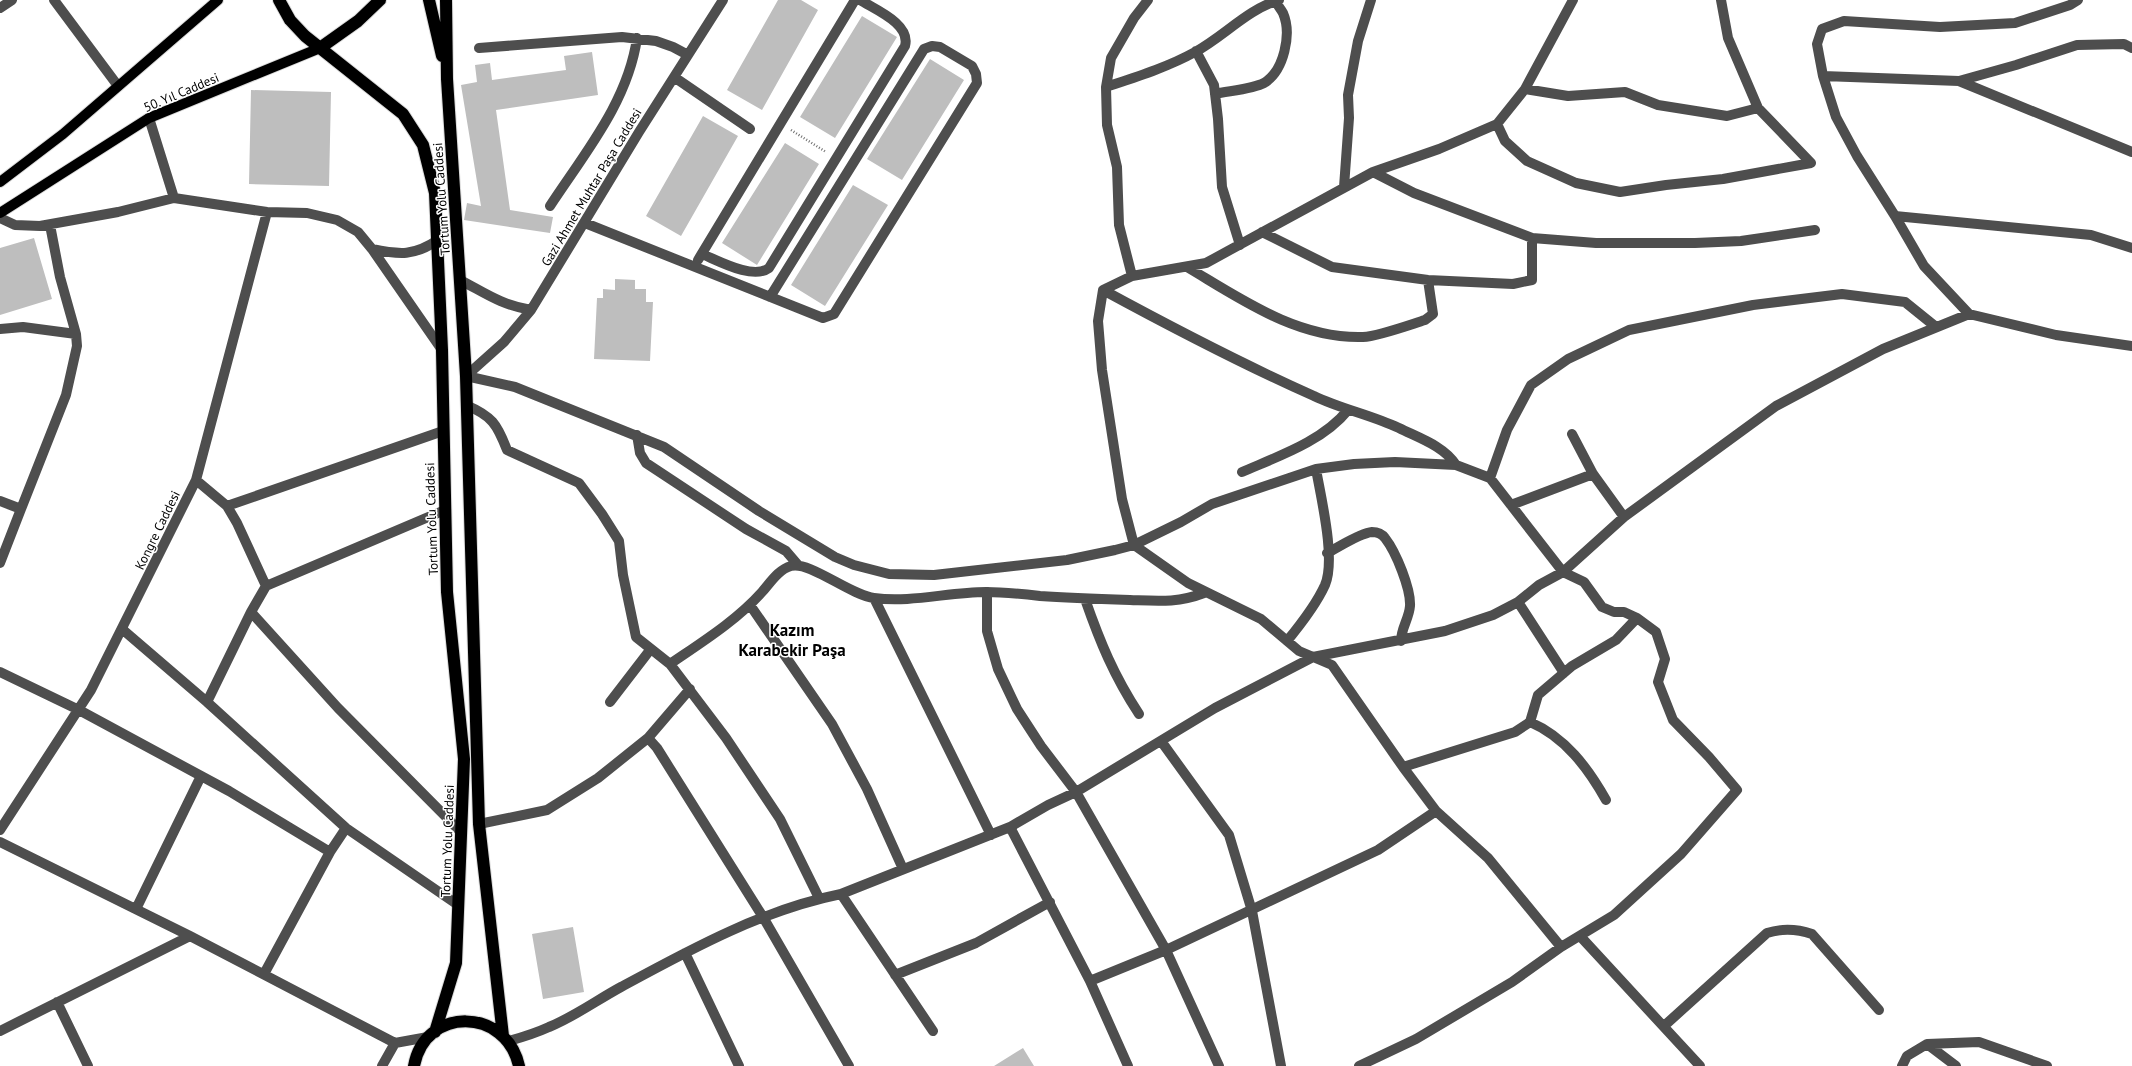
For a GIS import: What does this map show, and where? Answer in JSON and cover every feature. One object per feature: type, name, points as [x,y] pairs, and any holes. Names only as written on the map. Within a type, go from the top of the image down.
[{"type":"highway","name":"Tortum Yolu Caddesi","points":[[279,0],[290,20],[305,36],[404,114],[423,145],[436,193],[442,350],[447,592],[464,759],[456,963],[431,1035],[419,1050],[414,1066]]},
{"type":"highway","points":[[320,48],[358,22],[380,0]]},
{"type":"highway","name":"Tortum Yolu Caddesi","points":[[429,0],[447,79]]},
{"type":"highway","name":"Tortum Yolu Caddesi","points":[[446,0],[447,79],[466,376],[479,824],[506,1039],[518,1060],[527,1066]]},
{"type":"highway","name":"Tortum Yolu Caddesi","points":[[431,1035],[454,1022],[470,1021],[485,1024],[506,1039]]},
{"type":"main road","points":[[0,182],[63,134],[218,0]]},
{"type":"main road","name":"50. Yıl Caddesi","points":[[0,213],[149,118],[320,48]]},
{"type":"street","points":[[0,8],[12,0]]},
{"type":"street","points":[[54,0],[118,86]]},
{"type":"street","name":"Gazi Ahmet Muhtar Paşa Caddesi","points":[[466,376],[504,342],[531,310],[585,223],[638,132],[723,0]]},
{"type":"street","points":[[694,267],[855,0]]},
{"type":"street","points":[[702,254],[752,273],[765,271],[769,268],[906,41],[905,31],[902,27],[860,0]]},
{"type":"street","points":[[1132,276],[1119,225],[1117,167],[1108,125],[1106,87],[1111,58],[1134,18],[1148,0]]},
{"type":"street","points":[[1106,87],[1139,76],[1196,51],[1230,26],[1277,0],[1283,13],[1286,35],[1282,60],[1273,76],[1263,84],[1215,94]]},
{"type":"street","points":[[1344,187],[1349,118],[1348,95],[1358,41],[1371,0]]},
{"type":"street","points":[[1103,290],[1132,276],[1206,263],[1373,172],[1439,149],[1497,124],[1525,89],[1573,0]]},
{"type":"street","points":[[1497,124],[1505,141],[1528,161],[1576,183],[1620,192],[1666,185],[1723,180],[1811,163],[1758,108],[1728,38],[1721,0]]},
{"type":"street","points":[[2078,0],[2015,23],[1940,27],[1844,22],[1822,29],[1817,44],[1823,76],[1836,117],[1857,156],[1895,216],[1924,266],[1969,314],[2056,335],[2132,346]]},
{"type":"street","points":[[550,206],[615,106],[631,68],[637,38]]},
{"type":"street","points":[[479,48],[573,40],[637,38],[665,44],[688,55]]},
{"type":"street","points":[[1823,76],[1959,81],[2016,65],[2077,45],[2124,44],[2132,48]]},
{"type":"street","points":[[585,223],[694,267],[770,297],[824,318],[834,314],[977,82],[976,74],[972,66],[940,47],[932,46],[924,50],[770,297]]},
{"type":"street","points":[[1196,51],[1214,85],[1222,187],[1240,245]]},
{"type":"street","points":[[674,77],[750,129]]},
{"type":"street","points":[[1959,81],[2132,152]]},
{"type":"street","points":[[1525,89],[1568,96],[1625,92],[1658,105],[1727,116],[1758,108]]},
{"type":"street","points":[[149,118],[174,198]]},
{"type":"street","points":[[1373,172],[1414,193],[1532,238],[1596,243],[1695,243],[1741,241],[1815,230]]},
{"type":"street","points":[[0,218],[15,225],[25,227],[50,225],[118,212],[174,198],[268,212],[307,212],[337,220],[358,232],[372,249],[442,350]]},
{"type":"street","name":"Kongre Caddesi","points":[[0,830],[80,710],[196,480],[268,212]]},
{"type":"street","points":[[1895,216],[2091,235],[2132,248]]},
{"type":"street","points":[[0,563],[66,395],[76,356],[76,334],[60,277],[50,225]]},
{"type":"street","points":[[1262,232],[1332,267],[1428,280],[1513,284],[1532,280],[1532,238]]},
{"type":"street","points":[[372,249],[404,254],[426,248],[438,240]]},
{"type":"street","points":[[1187,266],[1266,314],[1322,334],[1365,337],[1425,320],[1433,314],[1428,280]]},
{"type":"street","points":[[460,280],[494,300],[512,307],[531,310]]},
{"type":"street","points":[[1103,290],[1247,367],[1325,401],[1388,423],[1436,446],[1450,455],[1456,466]]},
{"type":"street","points":[[1103,290],[1098,321],[1102,370],[1122,499],[1134,545],[1163,567],[1204,593],[1261,620],[1299,651],[1332,665],[1403,767],[1436,811],[1488,858],[1561,947]]},
{"type":"street","points":[[1490,478],[1507,430],[1531,385],[1568,359],[1629,330],[1753,305],[1842,294],[1905,302],[1936,327]]},
{"type":"street","points":[[506,1039],[551,1027],[685,953],[762,917],[819,898],[841,894],[1010,827],[1048,805],[1076,792],[1215,708],[1313,657],[1402,641],[1445,631],[1493,615],[1518,602],[1539,585],[1563,572],[1624,518],[1776,406],[1883,349],[1969,314]]},
{"type":"street","points":[[0,329],[23,327],[76,334]]},
{"type":"street","points":[[466,376],[515,387],[664,447],[759,511],[835,557],[854,565],[889,574],[934,575],[1060,561],[1134,545],[1181,522],[1212,504],[1316,469],[1354,464],[1395,462],[1456,466],[1490,478],[1563,572],[1584,582],[1602,607],[1614,612],[1624,612],[1637,618],[1656,632],[1665,659],[1658,682],[1673,720],[1709,757],[1737,790],[1681,854],[1614,915],[1561,947],[1512,982],[1416,1039],[1359,1066]]},
{"type":"street","points":[[466,405],[483,412],[499,429],[507,450],[579,483],[619,541],[623,575],[636,637],[650,650],[670,664],[726,738],[780,819],[819,898]]},
{"type":"street","points":[[1242,472],[1285,453],[1316,436],[1338,422],[1348,410]]},
{"type":"street","points":[[227,506],[443,431]]},
{"type":"street","points":[[1572,434],[1593,474],[1624,518]]},
{"type":"street","points":[[637,435],[640,453],[646,464],[746,529],[786,551],[798,565]]},
{"type":"street","points":[[1287,641],[1307,615],[1325,584],[1328,553],[1326,530],[1316,469]]},
{"type":"street","points":[[1511,505],[1593,474]]},
{"type":"street","points":[[196,480],[227,506],[237,523],[266,586]]},
{"type":"street","points":[[0,501],[21,509]]},
{"type":"street","points":[[206,702],[250,612],[266,586],[445,510]]},
{"type":"street","points":[[1328,553],[1368,533],[1378,533],[1385,538],[1401,568],[1410,596],[1409,612],[1402,628],[1402,641]]},
{"type":"street","points":[[670,664],[750,605],[786,568],[798,565],[809,568],[847,589],[874,598],[910,598],[952,593],[987,592],[1085,599],[1167,601],[1188,599],[1204,593]]},
{"type":"street","points":[[987,592],[987,631],[998,669],[1017,708],[1041,746],[1076,792],[1166,950],[1219,1066]]},
{"type":"street","points":[[874,598],[991,835]]},
{"type":"street","points":[[1085,599],[1107,657],[1120,686],[1139,714]]},
{"type":"street","points":[[1518,602],[1564,673]]},
{"type":"street","points":[[750,605],[832,724],[867,789],[903,869]]},
{"type":"street","points":[[250,612],[338,708],[461,832]]},
{"type":"street","points":[[1403,767],[1515,732],[1530,722],[1538,695],[1572,666],[1616,640],[1637,618]]},
{"type":"street","points":[[122,629],[206,702],[346,828],[458,905]]},
{"type":"street","points":[[610,702],[650,650]]},
{"type":"street","points":[[0,672],[80,710],[229,791],[330,852]]},
{"type":"street","points":[[479,824],[547,810],[598,778],[648,738],[690,689]]},
{"type":"street","points":[[1530,722],[1549,732],[1562,742],[1592,776],[1606,800]]},
{"type":"street","points":[[648,738],[657,748],[762,917],[849,1066]]},
{"type":"street","points":[[1161,741],[1229,835],[1252,911],[1279,1066]]},
{"type":"street","points":[[136,909],[201,776]]},
{"type":"street","points":[[1090,981],[1166,950],[1252,911],[1378,850],[1436,811]]},
{"type":"street","points":[[1010,827],[1090,981],[1128,1066]]},
{"type":"street","points":[[264,974],[330,852],[346,828]]},
{"type":"street","points":[[0,842],[190,936],[395,1043],[431,1035]]},
{"type":"street","points":[[841,894],[932,1031]]},
{"type":"street","points":[[895,975],[976,942],[1050,902]]},
{"type":"street","points":[[1664,1026],[1767,933],[1784,929],[1812,934],[1879,1010]]},
{"type":"street","points":[[0,1031],[190,936]]},
{"type":"street","points":[[1580,936],[1700,1066]]},
{"type":"street","points":[[685,953],[739,1066]]},
{"type":"street","points":[[58,1002],[88,1066]]},
{"type":"street","points":[[1902,1066],[1907,1056],[1927,1044],[1979,1042],[2048,1066]]},
{"type":"street","points":[[382,1066],[395,1043]]},
{"type":"street","points":[[1927,1044],[1956,1066]]},
{"type":"path","points":[[780,124],[836,158]]},
{"type":"building","points":[[778,0],[801,0],[818,10],[762,110],[727,90]]},
{"type":"building","points":[[862,16],[897,37],[835,138],[800,117]]},
{"type":"building","points":[[592,52],[598,95],[496,110],[510,210],[553,217],[550,233],[464,220],[467,203],[481,206],[461,85],[477,82],[475,65],[490,63],[492,80],[566,70],[564,56]]},
{"type":"building","points":[[930,59],[964,80],[902,180],[867,159]]},
{"type":"building","points":[[251,90],[331,92],[329,186],[249,184]]},
{"type":"building","points":[[703,116],[738,136],[681,236],[646,216]]},
{"type":"building","points":[[785,143],[819,164],[757,265],[722,243]]},
{"type":"building","points":[[853,185],[888,205],[825,306],[791,285]]},
{"type":"building","points":[[34,238],[52,299],[0,315],[0,248]]},
{"type":"building","points":[[615,279],[635,280],[635,289],[646,289],[646,302],[653,302],[650,361],[594,359],[597,298],[603,298],[603,289],[615,290]]},
{"type":"building","points":[[573,927],[584,992],[543,999],[532,934]]},
{"type":"building","points":[[1023,1048],[1034,1066],[994,1066]]},
{"type":"district","name":"Kazım Karabekir Paşa","points":[[792,640]]}]
